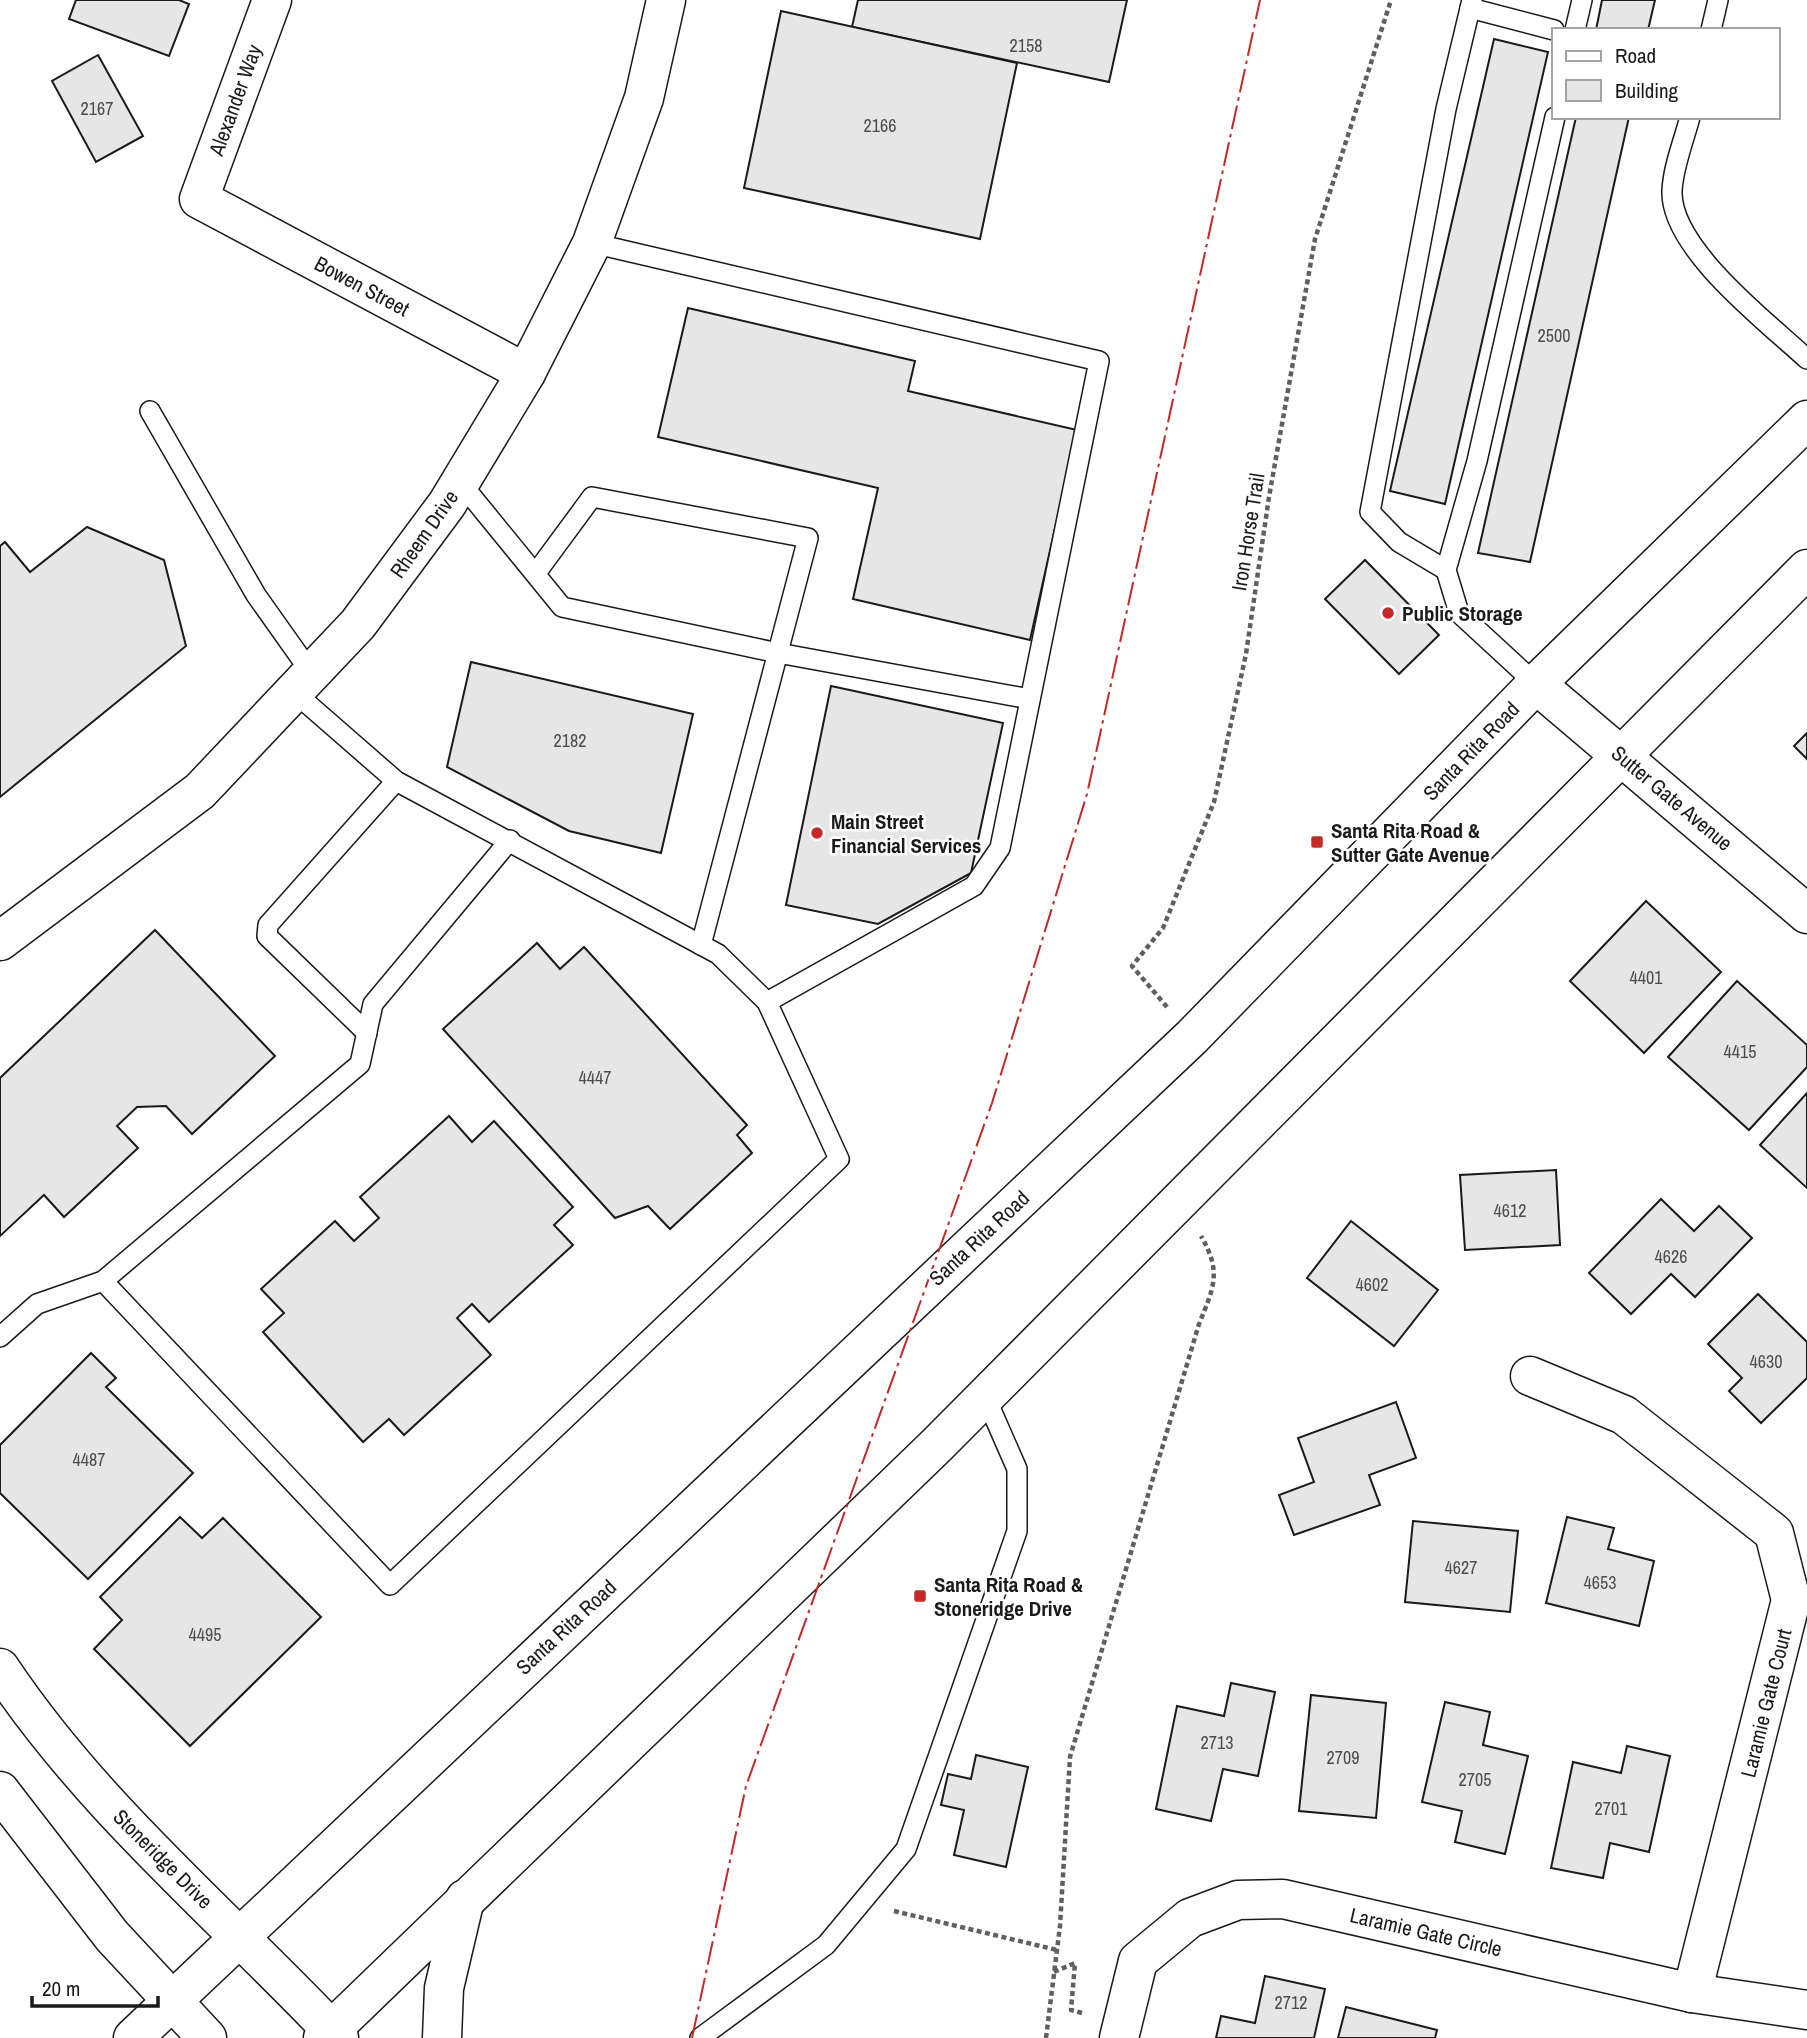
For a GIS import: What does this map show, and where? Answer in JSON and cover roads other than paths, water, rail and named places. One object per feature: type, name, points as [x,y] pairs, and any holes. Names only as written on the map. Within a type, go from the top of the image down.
[{"type":"main road","name":"Alexander Way","points":[[199,199],[272,0]]},
{"type":"main road","name":"Rheem Drive","points":[[0,941],[200,791],[358,624],[460,482],[526,373],[592,243],[644,98],[666,0]]},
{"type":"main road","name":"Bowen Street","points":[[199,199],[526,373]]},
{"type":"main road","name":"Santa Rita Road","points":[[133,2038],[1192,1037],[1536,684],[1807,420]]},
{"type":"main road","points":[[331,2035],[465,1899],[985,1396],[1807,569]]},
{"type":"main road","name":"Sutter Gate Avenue","points":[[1536,684],[1807,914]]},
{"type":"main road","name":"Laramie Gate Court","points":[[1530,1376],[1624,1415],[1774,1533],[1791,1600],[1692,1993]]},
{"type":"main road","name":"Stoneridge Drive","points":[[0,1668],[31,1714],[144,1845],[239,1935],[331,2035]]},
{"type":"main road","points":[[0,1791],[113,1936],[170,2001],[207,2038]]},
{"type":"main road","points":[[442,2038],[444,1988],[465,1899]]},
{"type":"main road","name":"Laramie Gate Circle","points":[[1121,2030],[1138,1961],[1190,1918],[1238,1900],[1283,1899],[1692,1993],[1807,2011]]},
{"type":"lane","points":[[1575,28],[1582,0]]},
{"type":"lane","points":[[1711,28],[1718,0]]},
{"type":"lane","points":[[1446,569],[1399,542],[1370,512],[1446,109],[1471,4],[1552,29]]},
{"type":"lane","points":[[1536,684],[1459,613],[1446,569],[1477,461],[1555,119]]},
{"type":"lane","points":[[1690,119],[1672,191],[1678,223],[1699,257],[1807,359]]},
{"type":"lane","points":[[592,243],[1099,361],[1000,848],[974,886],[767,1002]]},
{"type":"lane","points":[[103,1281],[390,1585],[839,1159],[767,1002],[718,954],[396,781],[303,683],[256,595],[150,411]]},
{"type":"lane","points":[[460,482],[562,607],[778,653],[1030,699]]},
{"type":"lane","points":[[536,573],[592,497],[808,538],[701,945]]},
{"type":"lane","points":[[367,1034],[267,936],[268,925],[396,781]]},
{"type":"lane","points":[[0,1338],[37,1304],[103,1281],[360,1064],[373,1004],[510,840]]},
{"type":"lane","points":[[701,2038],[826,1945],[906,1849],[1017,1531],[1017,1469],[985,1396]]},
{"type":"place","name":"Public Storage","points":[[1388,613]]},
{"type":"place","name":"Main Street Financial Services","points":[[817,833]]},
{"type":"place","name":"Santa Rita Road & Sutter Gate Avenue","points":[[1317,842]]},
{"type":"place","name":"Santa Rita Road & Stoneridge Drive","points":[[920,1596]]}]
